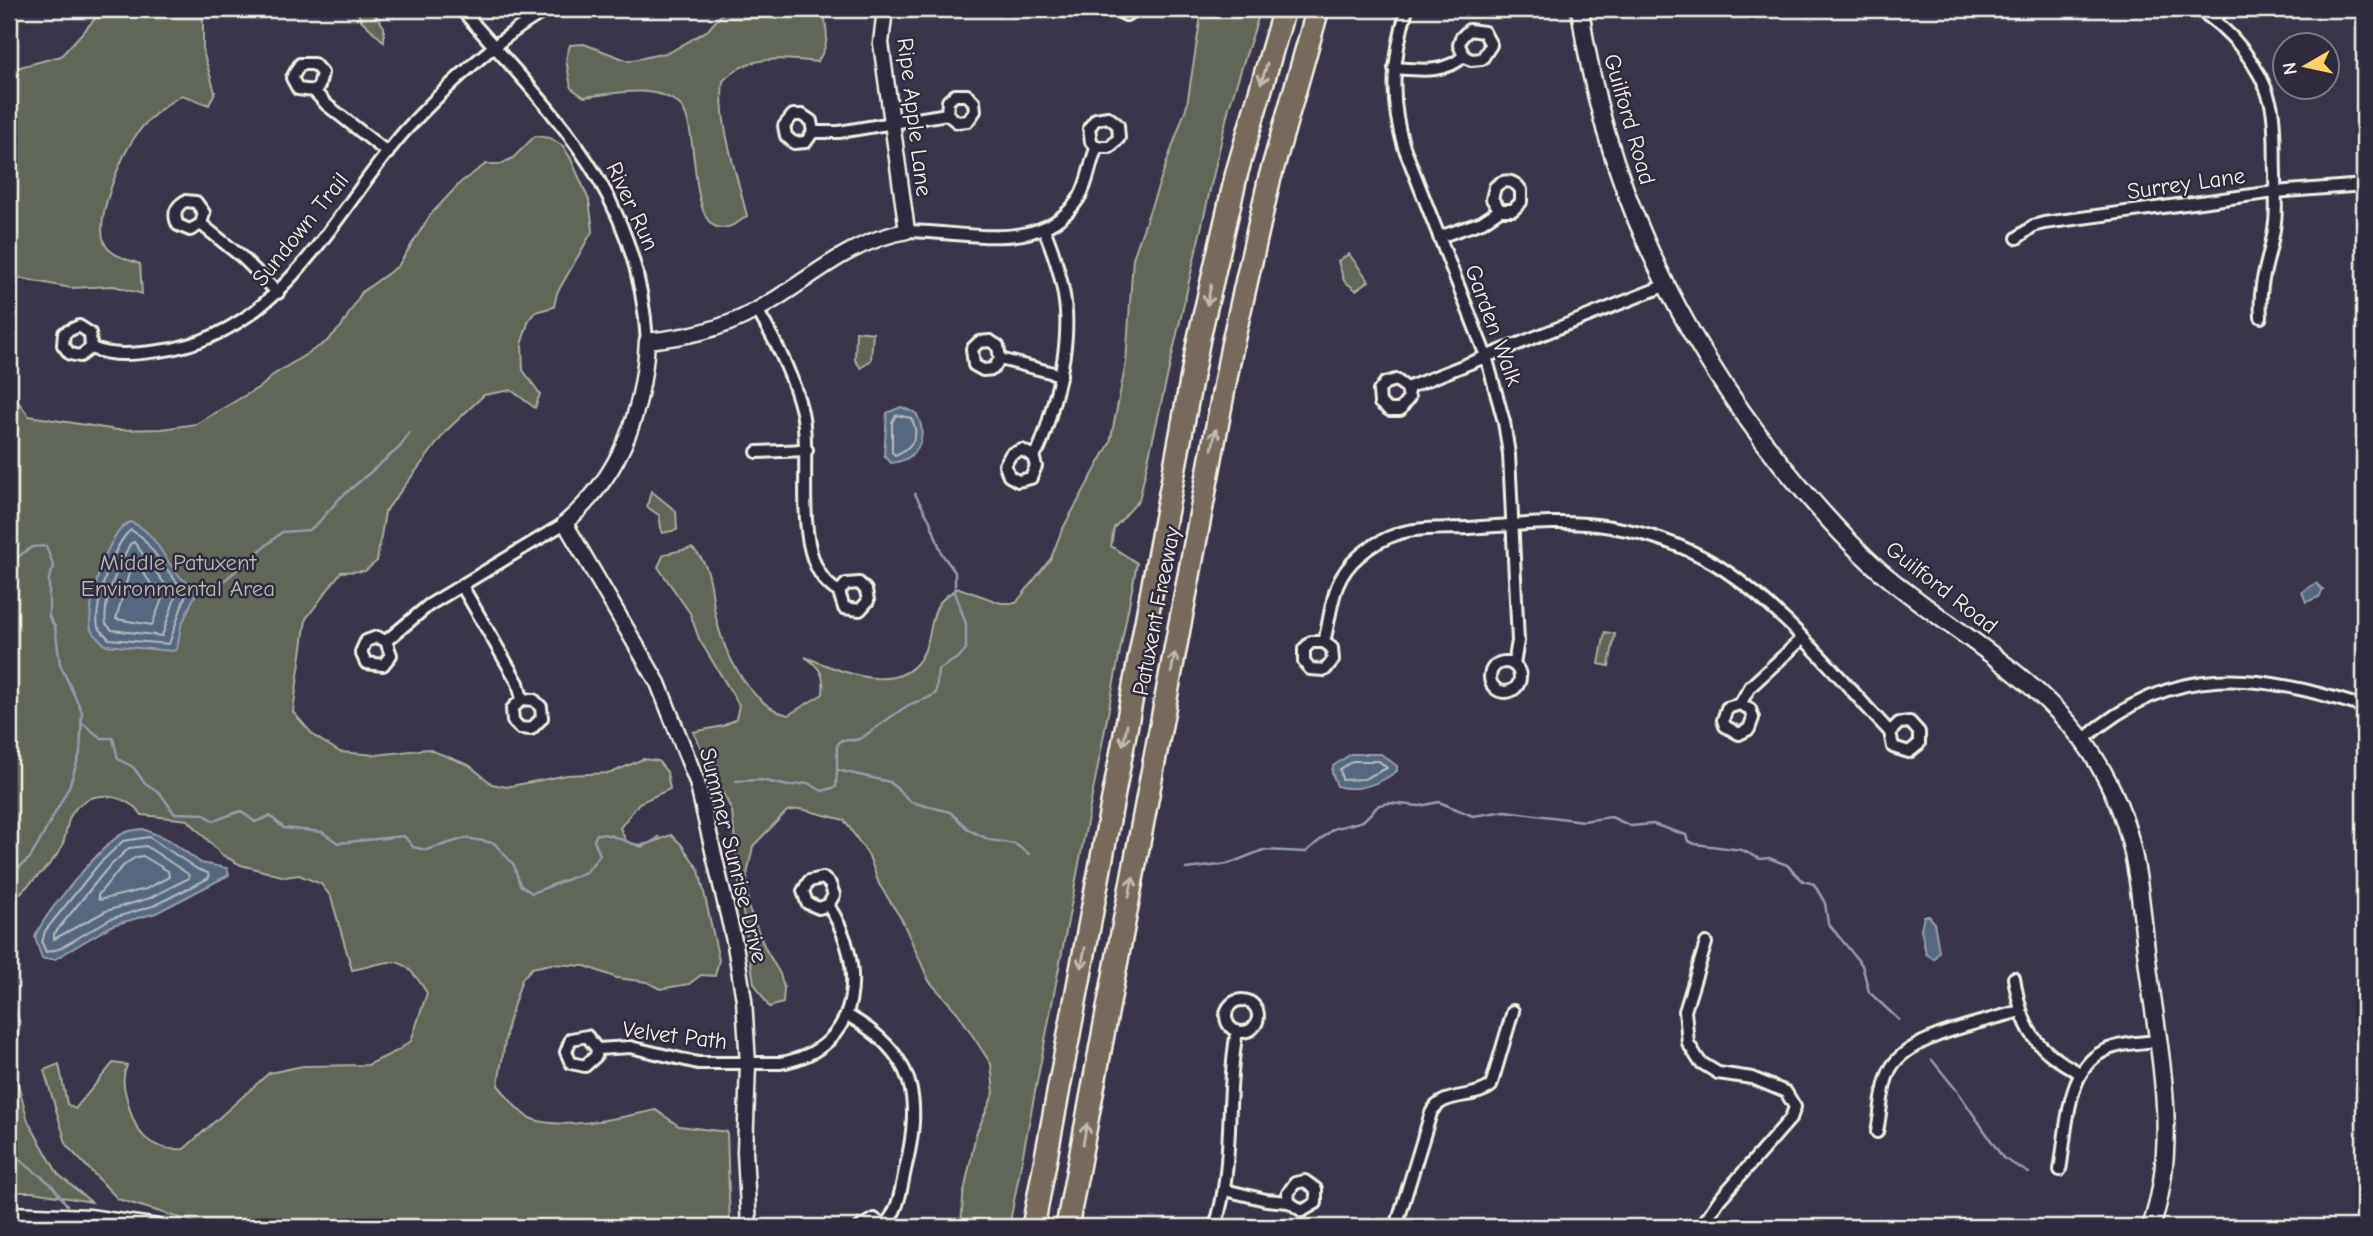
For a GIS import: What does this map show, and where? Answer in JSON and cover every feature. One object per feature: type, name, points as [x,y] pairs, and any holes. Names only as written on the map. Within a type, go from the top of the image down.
[{"type":"highway","name":"Patuxent Freeway","points":[[1033,1227],[1199,338],[1237,172],[1284,9]]},
{"type":"highway","name":"Patuxent Freeway","points":[[1067,1227],[1232,345],[1269,181],[1318,9]]},
{"type":"main road","name":"Guilford Road","points":[[1580,9],[1604,121],[1631,204],[1664,286],[1709,366],[1739,410],[1828,521],[1880,570],[2038,691],[2083,740],[2107,781],[2127,831],[2158,1041],[2167,1135],[2163,1184],[2151,1227]]},
{"type":"street","name":"River Run","points":[[386,641],[413,617],[565,523],[607,479],[628,438],[640,397],[647,341],[645,308],[636,263],[615,210],[587,160],[558,120],[461,9]]},
{"type":"street","name":"Sundown Trail","points":[[91,348],[117,355],[166,350],[200,341],[247,319],[278,293],[387,153],[423,113],[527,20],[549,9]]},
{"type":"street","name":"Ripe Apple Lane","points":[[885,9],[881,43],[907,231]]},
{"type":"street","points":[[1114,9],[1126,15],[1138,9]]},
{"type":"street","name":"Garden Walk","points":[[1407,9],[1394,68],[1395,115],[1486,356],[1504,422],[1513,525],[1518,641],[1514,664]]},
{"type":"street","points":[[2197,9],[2214,19],[2243,52],[2267,92],[2274,128],[2275,192],[2273,234],[2260,282],[2261,317]]},
{"type":"street","points":[[2214,19],[2225,9]]},
{"type":"street","points":[[1394,68],[1438,70],[1455,64],[1464,56]]},
{"type":"street","points":[[314,91],[327,105],[387,153]]},
{"type":"street","points":[[813,132],[839,132],[947,114]]},
{"type":"street","points":[[647,341],[705,332],[757,310],[844,252],[868,241],[907,231],[1010,237],[1044,229],[1065,215],[1078,198],[1087,182],[1097,147]]},
{"type":"street","name":"Surrey Lane","points":[[2017,238],[2034,226],[2044,223],[2275,192],[2364,185]]},
{"type":"street","points":[[1439,237],[1482,222],[1500,210]]},
{"type":"street","points":[[201,224],[243,258],[278,293]]},
{"type":"street","points":[[1033,456],[1045,436],[1067,352],[1067,310],[1059,267],[1044,229]]},
{"type":"street","points":[[1407,388],[1664,286]]},
{"type":"street","points":[[757,310],[792,377],[802,413],[807,450],[808,537],[811,554],[819,576],[839,592]]},
{"type":"street","points":[[1000,359],[1061,375]]},
{"type":"street","points":[[757,452],[807,450]]},
{"type":"street","name":"Summer Sunrise Drive","points":[[565,523],[658,683],[697,782],[740,970],[748,1064],[745,1152],[749,1227]]},
{"type":"street","points":[[1324,642],[1333,590],[1352,562],[1374,545],[1417,530],[1585,524],[1661,539],[1714,564],[1754,592],[1890,732]]},
{"type":"street","points":[[462,586],[518,683],[522,699]]},
{"type":"street","points":[[1740,704],[1750,687],[1801,640]]},
{"type":"street","points":[[2083,740],[2109,719],[2143,700],[2176,688],[2219,680],[2275,682],[2364,707]]},
{"type":"street","points":[[828,905],[844,931],[852,962],[852,990],[847,1015],[877,1034],[891,1049],[904,1067],[914,1098],[914,1136],[896,1208],[886,1226],[874,1219],[860,1227]]},
{"type":"street","points":[[1701,1227],[1719,1200],[1791,1118],[1795,1107],[1786,1092],[1752,1079],[1709,1068],[1688,1043],[1685,1011],[1706,943]]},
{"type":"street","points":[[2014,978],[2020,1011],[2026,1026],[2042,1049],[2080,1073]]},
{"type":"street","points":[[1396,1227],[1430,1113],[1440,1102],[1478,1093],[1491,1086],[1513,1011]]},
{"type":"street","points":[[1877,1132],[1889,1072],[1902,1053],[1920,1043],[2020,1011]]},
{"type":"street","name":"Velvet Path","points":[[597,1049],[630,1047],[698,1063],[780,1063],[805,1056],[831,1037],[847,1015]]},
{"type":"street","points":[[1215,1227],[1225,1190],[1230,1079],[1237,1031]]},
{"type":"street","points":[[2060,1170],[2080,1073],[2103,1052],[2158,1041]]},
{"type":"street","points":[[1225,1190],[1266,1200],[1289,1202]]},
{"type":"street","points":[[9,1214],[89,1217],[158,1227]]},
{"type":"green space","points":[[104,9],[203,9],[203,51],[215,92],[209,105],[182,95],[151,117],[131,143],[111,186],[103,217],[104,242],[114,253],[140,264],[142,294],[114,286],[71,288],[14,277],[9,286],[9,70],[61,56]]},
{"type":"green space","points":[[356,9],[372,9],[384,27],[384,42],[361,20]]},
{"type":"green space","points":[[726,9],[823,9],[827,36],[817,62],[779,59],[755,62],[733,72],[723,81],[726,132],[747,216],[726,228],[712,224],[703,210],[687,117],[679,104],[669,98],[645,92],[584,97],[571,88],[566,59],[570,45],[584,44],[629,61],[670,52],[708,30]]},
{"type":"green space","points":[[1202,9],[1261,9],[1229,107],[1139,500],[1114,528],[1111,546],[1137,563],[1009,1227],[961,1227],[963,1197],[976,1134],[994,1093],[991,1064],[958,1013],[929,981],[902,920],[879,884],[869,856],[844,820],[801,809],[787,811],[753,846],[747,875],[748,906],[784,988],[783,1003],[769,1007],[754,983],[740,894],[732,811],[693,732],[723,726],[736,719],[739,705],[699,639],[690,613],[658,567],[664,554],[692,548],[699,555],[708,571],[716,618],[732,662],[762,701],[774,710],[788,715],[823,694],[820,672],[805,657],[852,674],[886,678],[901,675],[914,667],[924,652],[937,608],[949,594],[959,588],[1001,603],[1016,603],[1051,558],[1062,530],[1110,443],[1126,363],[1133,258],[1187,105]]},
{"type":"green space","name":"Middle Patuxent Environmental Area","points":[[535,136],[550,138],[563,146],[589,200],[593,230],[557,293],[554,307],[535,312],[529,320],[522,342],[523,370],[540,394],[535,408],[511,390],[484,395],[447,430],[385,512],[377,561],[365,571],[341,572],[306,619],[293,712],[314,736],[340,752],[376,755],[428,749],[469,765],[492,784],[506,787],[567,775],[611,773],[643,759],[658,761],[667,772],[670,789],[639,803],[620,828],[626,841],[641,847],[671,835],[681,844],[699,870],[719,960],[715,976],[701,975],[689,984],[660,989],[647,982],[617,978],[585,966],[551,964],[532,968],[522,979],[508,1023],[498,1085],[522,1113],[545,1122],[594,1122],[656,1110],[679,1126],[727,1132],[730,1227],[378,1227],[347,1219],[309,1227],[209,1227],[118,1199],[67,1146],[44,1070],[59,1064],[67,1104],[75,1109],[113,1063],[127,1065],[124,1088],[131,1114],[140,1132],[153,1144],[184,1149],[269,1073],[303,1066],[368,1065],[397,1051],[411,1041],[427,993],[410,970],[396,962],[352,970],[331,897],[321,884],[299,875],[285,877],[241,865],[222,855],[188,820],[142,815],[126,801],[115,798],[94,797],[76,807],[57,855],[9,904],[9,390],[29,416],[117,430],[162,429],[196,424],[263,385],[273,375],[326,342],[341,327],[362,292],[398,266],[431,214],[461,182],[486,164],[501,164],[513,158]]},
{"type":"green space","points":[[1349,254],[1369,281],[1356,290],[1344,281],[1338,261]]},
{"type":"green space","points":[[856,331],[873,333],[871,360],[861,368],[855,360]]},
{"type":"green space","points":[[651,491],[676,511],[677,530],[662,533],[659,515],[647,507]]},
{"type":"green space","points":[[1605,632],[1615,634],[1609,666],[1599,664]]},
{"type":"green space","points":[[9,992],[20,1023],[13,1065],[28,1121],[58,1174],[91,1202],[33,1192],[9,1192]]},
{"type":"water","points":[[901,407],[916,413],[922,430],[921,438],[919,446],[909,457],[891,463],[884,455],[887,413]]},
{"type":"water","points":[[130,522],[150,535],[178,575],[198,588],[181,626],[177,649],[173,651],[105,645],[91,630],[92,605],[100,571],[113,540]]},
{"type":"water","points":[[2316,583],[2323,590],[2319,597],[2306,602],[2302,592]]},
{"type":"water","points":[[1351,754],[1381,754],[1397,766],[1397,771],[1368,786],[1337,786],[1332,773],[1333,766]]},
{"type":"water","points":[[143,829],[169,840],[201,863],[227,868],[229,875],[156,913],[113,925],[55,959],[42,959],[35,937],[61,898],[113,841],[127,832]]},
{"type":"water","points":[[1924,916],[1929,916],[1934,922],[1939,951],[1934,959],[1926,954],[1921,929]]},
{"type":"waterway","points":[[199,590],[225,580],[282,532],[309,530],[340,498],[400,447],[409,433]]},
{"type":"waterway","points":[[837,770],[837,746],[841,740],[861,739],[907,706],[933,696],[936,693],[938,670],[959,657],[966,649],[966,624],[955,592],[955,572],[942,554],[930,521],[915,494]]},
{"type":"waterway","points":[[9,563],[32,547],[46,546],[54,567],[49,578],[49,617],[55,627],[60,664],[82,712],[80,753],[69,787],[30,858],[9,876]]},
{"type":"waterway","points":[[82,723],[101,738],[113,738],[118,759],[133,767],[145,783],[160,793],[174,813],[204,814],[213,821],[241,811],[255,822],[270,816],[284,828],[322,832],[338,843],[404,836],[413,847],[426,850],[466,838],[494,843],[514,865],[520,885],[532,893],[586,872],[600,855],[594,840],[597,834],[643,845],[659,837]]},
{"type":"waterway","points":[[736,781],[761,780],[788,786],[808,783],[822,791],[836,787],[837,770],[890,782],[911,802],[950,812],[969,830],[990,840],[1015,844],[1029,854]]},
{"type":"waterway","points":[[1186,869],[1228,864],[1263,850],[1306,852],[1333,829],[1363,821],[1379,805],[1389,803],[1420,806],[1439,802],[1473,816],[1505,811],[1583,821],[1611,817],[1631,826],[1653,824],[1686,835],[1688,841],[1695,844],[1742,850],[1760,859],[1769,858],[1787,865],[1803,881],[1814,884],[1825,903],[1828,923],[1862,965],[1869,992],[1899,1020]]},
{"type":"waterway","points":[[1932,1060],[1958,1092],[2003,1158],[2029,1173]]},
{"type":"waterway","points":[[9,1152],[51,1184],[67,1205]]}]
